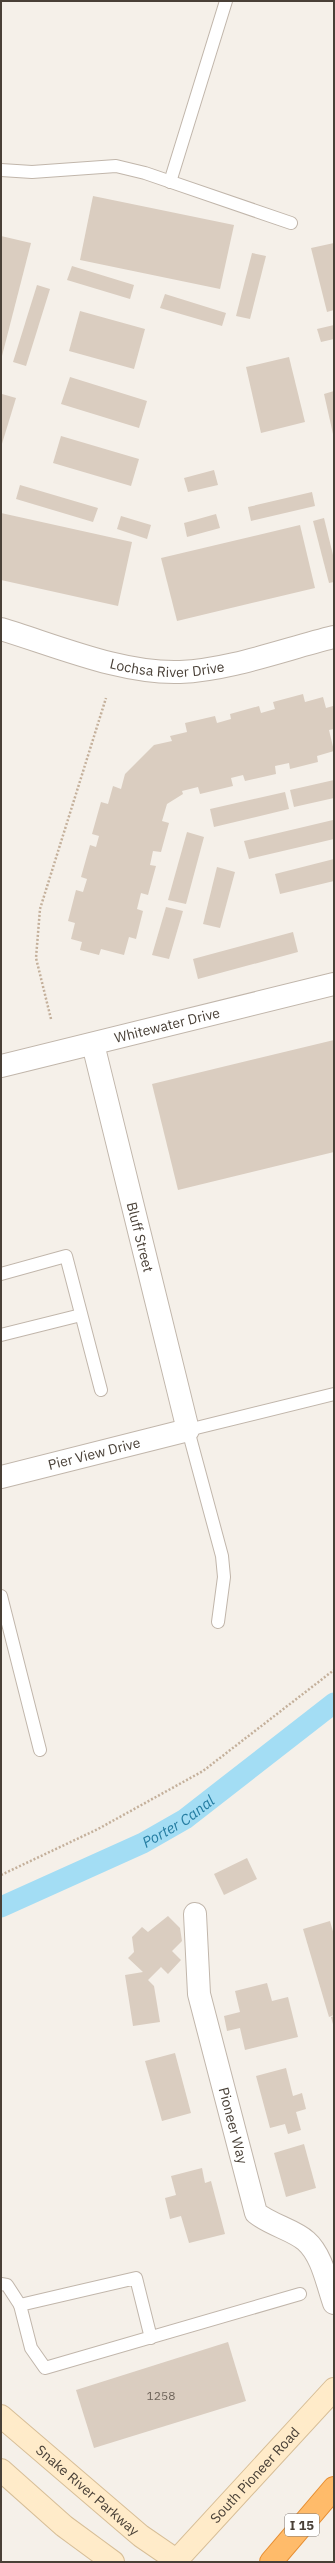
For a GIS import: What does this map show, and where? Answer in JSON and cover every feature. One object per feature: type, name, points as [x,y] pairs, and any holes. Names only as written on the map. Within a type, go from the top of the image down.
[{"type":"highway","name":"I 15","points":[[271,2562],[334,2488]]},
{"type":"street","name":"Lochsa River Drive","points":[[1,629],[116,664],[146,670],[180,672],[215,668],[334,637]]},
{"type":"street","name":"Whitewater Drive","points":[[1,1066],[334,984]]},
{"type":"street","name":"Bluff Street","points":[[93,1044],[188,1430]]},
{"type":"street","name":"Pier View Drive","points":[[1,1477],[188,1430]]},
{"type":"street","name":"Pioneer Way","points":[[195,1914],[199,1994],[256,2213],[267,2222],[305,2240],[317,2256],[334,2303]]},
{"type":"street","name":"South Pioneer Road","points":[[176,2561],[334,2389]]},
{"type":"street","name":"Snake River Parkway","points":[[1,2416],[141,2536],[176,2561]]},
{"type":"street","points":[[1,2470],[64,2526],[113,2562]]},
{"type":"lane","points":[[170,182],[226,1]]},
{"type":"lane","points":[[1,170],[32,172],[116,166],[170,182],[290,222]]},
{"type":"lane","points":[[1,1274],[66,1256],[101,1390]]},
{"type":"lane","points":[[1,1335],[81,1315]]},
{"type":"lane","points":[[218,1622],[224,1578],[222,1556],[188,1430],[334,1394]]},
{"type":"lane","points":[[1,1596],[40,1750]]},
{"type":"lane","points":[[20,2305],[136,2278],[151,2338]]},
{"type":"lane","points":[[1,2284],[8,2285],[20,2305],[31,2348],[45,2368],[300,2294]]},
{"type":"path","points":[[51,1019],[36,958],[40,909],[106,698]]},
{"type":"path","points":[[1,1876],[98,1829],[203,1771],[334,1670]]},
{"type":"building","points":[[93,196],[234,225],[220,289],[80,260]]},
{"type":"building","points":[[1,236],[31,243],[2,356],[1,356]]},
{"type":"building","points":[[334,243],[334,310],[327,312],[311,248]]},
{"type":"building","points":[[252,253],[266,256],[250,319],[236,316]]},
{"type":"building","points":[[72,266],[134,285],[130,299],[67,280]]},
{"type":"building","points":[[37,285],[50,289],[26,366],[13,362]]},
{"type":"building","points":[[165,294],[226,313],[222,326],[160,308]]},
{"type":"building","points":[[80,311],[145,329],[134,369],[69,351]]},
{"type":"building","points":[[334,325],[334,339],[321,342],[317,329]]},
{"type":"building","points":[[289,357],[305,422],[261,433],[246,367]]},
{"type":"building","points":[[70,377],[147,401],[139,428],[61,404]]},
{"type":"building","points":[[334,391],[334,434],[333,434],[324,394]]},
{"type":"building","points":[[2,394],[16,398],[1,447],[1,398]]},
{"type":"building","points":[[61,436],[139,459],[131,486],[53,463]]},
{"type":"building","points":[[214,470],[218,485],[188,492],[184,478]]},
{"type":"building","points":[[20,485],[98,508],[93,522],[16,499]]},
{"type":"building","points":[[312,492],[315,506],[251,521],[248,507]]},
{"type":"building","points":[[1,513],[132,542],[118,606],[1,580]]},
{"type":"building","points":[[216,514],[220,528],[187,537],[184,523]]},
{"type":"building","points":[[121,516],[151,525],[147,539],[117,529]]},
{"type":"building","points":[[324,518],[334,559],[334,582],[329,583],[313,521]]},
{"type":"building","points":[[300,525],[315,588],[177,621],[161,558]]},
{"type":"building","points":[[303,694],[305,702],[323,697],[326,708],[333,706],[334,729],[329,730],[334,751],[317,756],[318,762],[290,769],[289,763],[275,766],[276,774],[245,781],[243,775],[231,778],[233,786],[200,794],[198,787],[182,791],[183,794],[167,804],[162,821],[169,823],[161,852],[153,851],[150,865],[156,866],[148,895],[141,893],[137,909],[143,911],[136,939],[129,937],[124,955],[101,949],[99,955],[80,950],[82,942],[71,939],[75,923],[68,921],[76,890],[83,892],[87,879],[81,877],[90,845],[96,847],[99,836],[92,834],[101,802],[108,804],[113,786],[121,789],[125,774],[154,745],[172,741],[170,736],[187,732],[185,723],[215,716],[217,723],[231,719],[230,714],[259,706],[261,713],[275,709],[273,702]]},
{"type":"building","points":[[334,780],[334,798],[294,807],[290,790]]},
{"type":"building","points":[[285,792],[289,809],[214,827],[210,809]]},
{"type":"building","points":[[333,820],[334,839],[249,859],[244,841]]},
{"type":"building","points":[[187,832],[204,837],[186,904],[168,900]]},
{"type":"building","points":[[334,859],[334,881],[280,894],[275,874]]},
{"type":"building","points":[[217,867],[235,872],[220,928],[203,924]]},
{"type":"building","points":[[166,907],[183,911],[169,959],[152,955]]},
{"type":"building","points":[[293,932],[298,952],[198,979],[193,959]]},
{"type":"building","points":[[334,1040],[334,1152],[178,1190],[152,1084]]},
{"type":"building","points":[[247,1858],[257,1879],[224,1895],[214,1874]]},
{"type":"building","points":[[168,1916],[180,1928],[182,1941],[172,1951],[181,1960],[168,1974],[161,1967],[148,1980],[154,1986],[160,2022],[133,2026],[125,1975],[143,1972],[128,1958],[134,1952],[132,1937],[142,1927],[148,1932]]},
{"type":"building","points":[[330,1921],[334,1935],[334,2015],[329,2017],[303,1929]]},
{"type":"building","points":[[267,1983],[272,2001],[288,1997],[298,2037],[245,2050],[240,2028],[227,2031],[224,2016],[240,2012],[235,1991]]},
{"type":"building","points":[[334,2016],[334,2028],[331,2017]]},
{"type":"building","points":[[175,2053],[191,2113],[162,2121],[145,2061]]},
{"type":"building","points":[[286,2068],[293,2096],[302,2093],[306,2109],[296,2112],[301,2130],[288,2134],[285,2124],[270,2128],[256,2076]]},
{"type":"building","points":[[304,2144],[316,2188],[286,2197],[274,2153]]},
{"type":"building","points":[[202,2168],[205,2183],[211,2181],[225,2234],[189,2243],[181,2216],[170,2219],[165,2198],[176,2195],[171,2176]]},
{"type":"building","points":[[228,2342],[246,2401],[94,2448],[76,2390]]},
{"type":"waterway","name":"Porter Canal","points":[[1,1907],[143,1843],[185,1819],[334,1703]]}]
